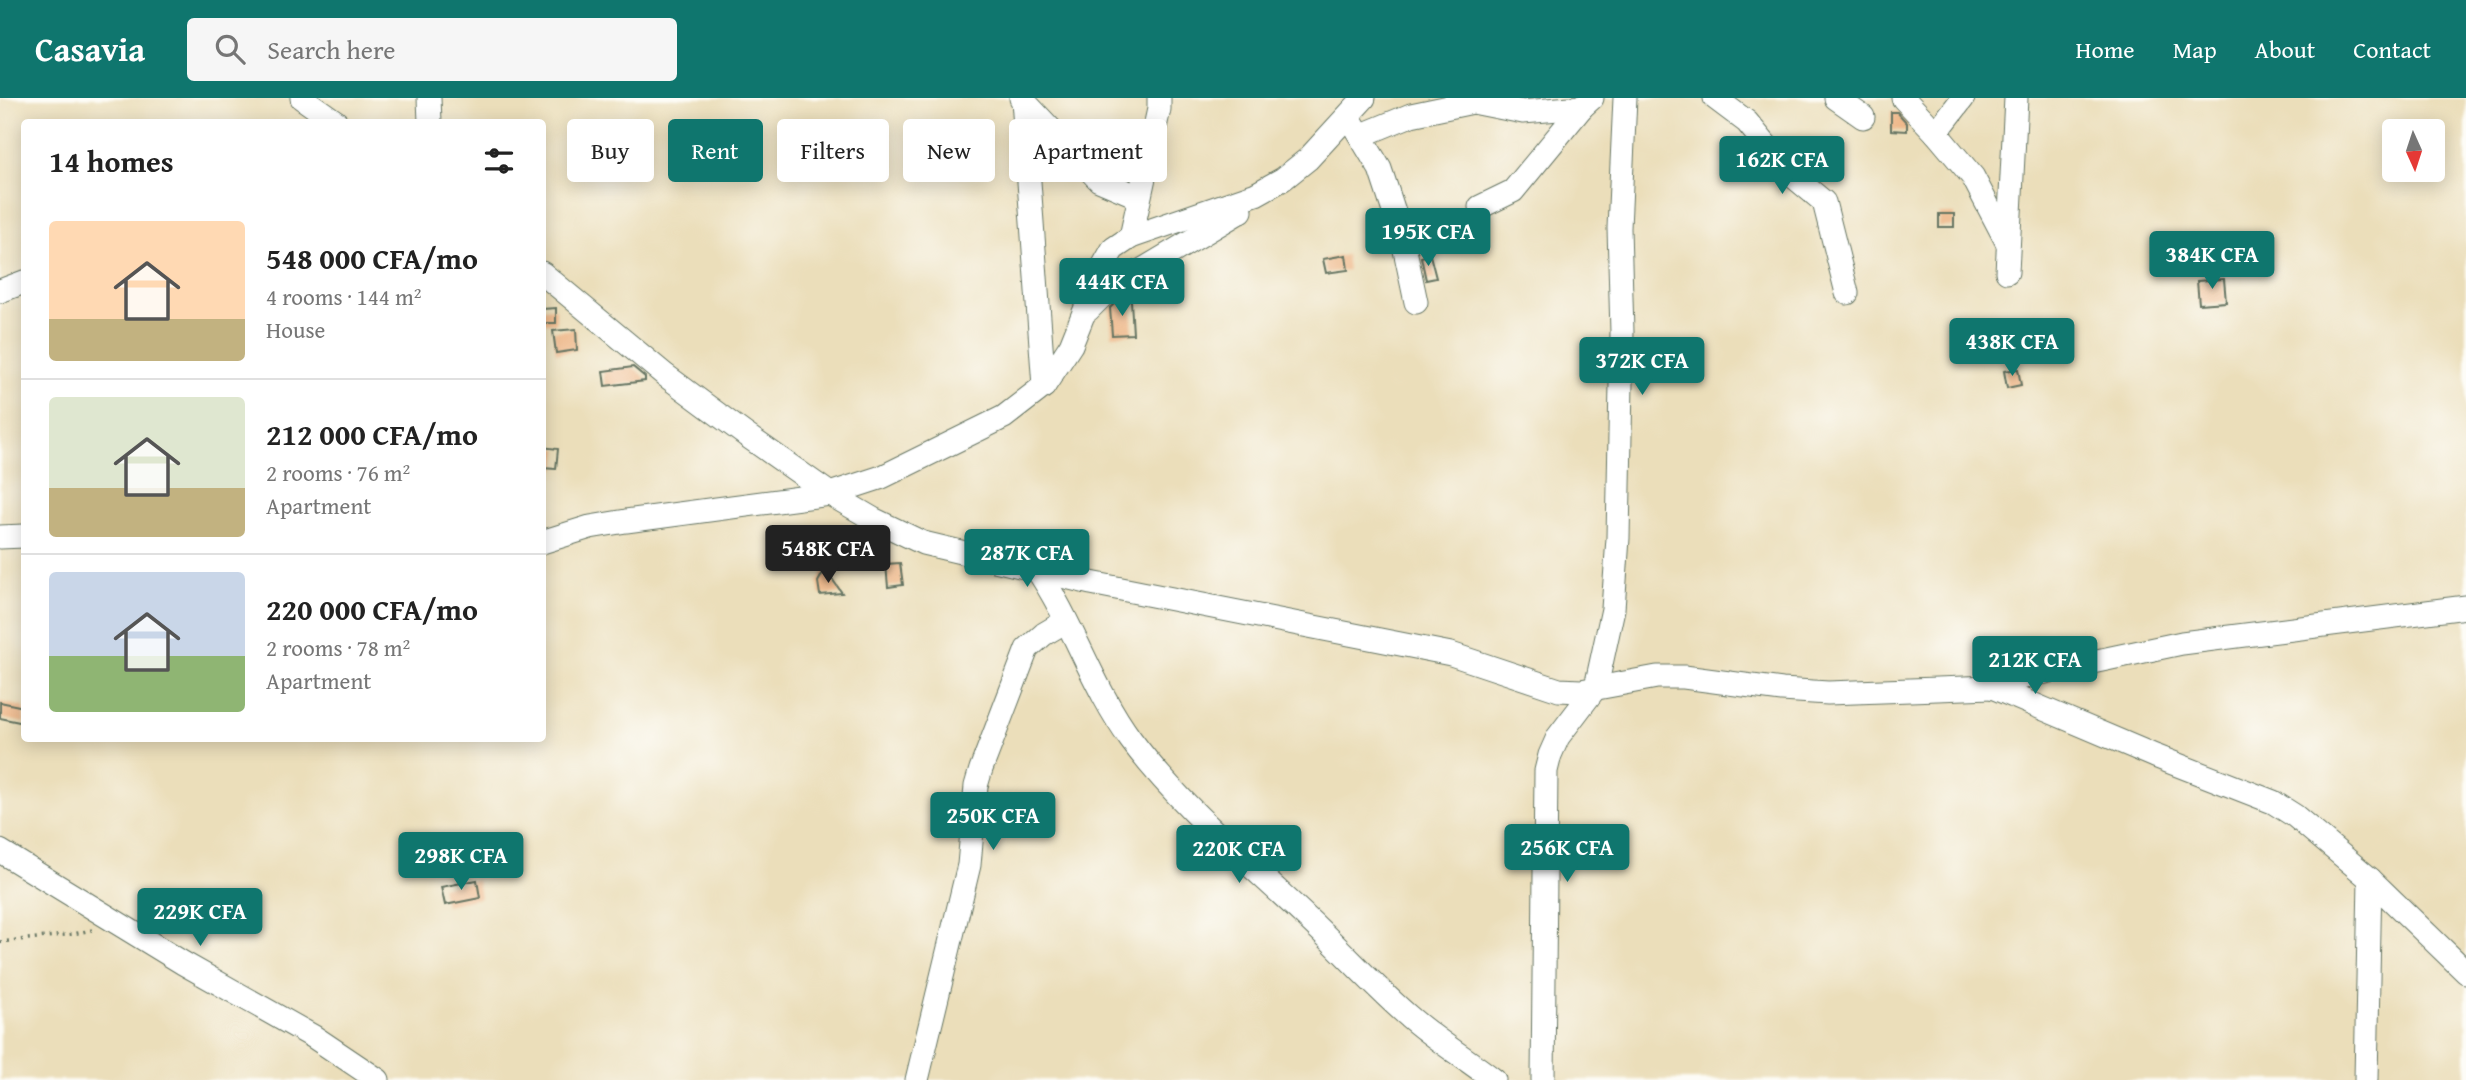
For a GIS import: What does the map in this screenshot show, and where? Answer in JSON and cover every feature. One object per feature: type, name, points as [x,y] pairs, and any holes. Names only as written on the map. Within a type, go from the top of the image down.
[{"type":"street","points":[[302,98],[332,119]]},
{"type":"street","points":[[429,98],[430,119]]},
{"type":"street","points":[[1131,237],[1159,110],[1159,98]]},
{"type":"street","points":[[546,541],[590,527],[626,520],[830,495],[882,477],[1004,417],[1044,386],[1071,345],[1101,270],[1113,249],[1131,237],[1256,194],[1283,180],[1308,159],[1364,98]]},
{"type":"street","points":[[1543,1080],[1546,771],[1558,737],[1596,687],[1613,609],[1618,538],[1622,332],[1619,228],[1625,98]]},
{"type":"street","points":[[1714,98],[1746,122],[1788,172],[1824,202],[1847,293]]},
{"type":"street","points":[[1836,98],[1863,117]]},
{"type":"street","points":[[1903,98],[1973,177],[2009,244]]},
{"type":"street","points":[[1936,133],[1963,98]]},
{"type":"street","points":[[2007,272],[2016,98]]},
{"type":"street","points":[[1022,99],[1099,180],[1139,198]]},
{"type":"street","points":[[1022,99],[1044,386]]},
{"type":"street","points":[[1367,133],[1411,115],[1473,102],[1523,112],[1587,103]]},
{"type":"street","points":[[1480,207],[1513,191],[1587,103]]},
{"type":"street","points":[[1348,116],[1380,169],[1402,236],[1416,302]]},
{"type":"street","points":[[1084,313],[1107,291],[1241,211]]},
{"type":"street","points":[[546,276],[665,375],[830,495],[923,543],[1091,583],[1451,654],[1559,690],[1571,691],[1671,677],[1828,693],[1992,687],[2031,675],[2182,643],[2466,607]]},
{"type":"street","points":[[0,291],[21,283]]},
{"type":"street","points":[[0,537],[21,536]]},
{"type":"street","points":[[1036,568],[1054,594],[1098,685],[1130,738],[1192,811],[1415,1021],[1494,1080]]},
{"type":"street","points":[[917,1080],[969,865],[976,786],[981,769],[1027,649],[1044,634],[1066,621]]},
{"type":"street","points":[[1992,687],[2155,756],[2273,802],[2295,816],[2370,879],[2466,972]]},
{"type":"street","points":[[0,851],[314,1038],[378,1080]]},
{"type":"street","points":[[2366,1080],[2370,879]]},
{"type":"path","points":[[0,942],[74,934],[118,923]]},
{"type":"building","points":[[1891,112],[1897,112],[1907,123],[1907,131],[1891,130]]},
{"type":"building","points":[[1468,214],[1472,238],[1457,240],[1454,215]]},
{"type":"building","points":[[1939,214],[1954,214],[1954,227],[1939,227]]},
{"type":"building","points":[[1346,255],[1348,270],[1326,273],[1323,259]]},
{"type":"building","points":[[1430,255],[1436,278],[1426,280],[1421,257]]},
{"type":"building","points":[[2224,279],[2226,302],[2199,304],[2197,281]]},
{"type":"building","points":[[1117,301],[1131,301],[1133,334],[1112,335],[1110,308]]},
{"type":"building","points":[[556,308],[556,323],[546,323],[546,309]]},
{"type":"building","points":[[576,329],[577,350],[556,353],[553,331]]},
{"type":"building","points":[[633,367],[645,377],[645,381],[605,386],[603,371]]},
{"type":"building","points":[[2018,369],[2021,385],[2007,388],[2004,371]]},
{"type":"building","points":[[546,448],[558,449],[556,469],[546,468]]},
{"type":"building","points":[[900,563],[903,585],[888,587],[886,564]]},
{"type":"building","points":[[825,569],[842,593],[820,595],[818,582]]},
{"type":"building","points":[[0,702],[21,706],[21,722],[0,718]]},
{"type":"building","points":[[477,880],[480,898],[445,905],[441,887]]}]
